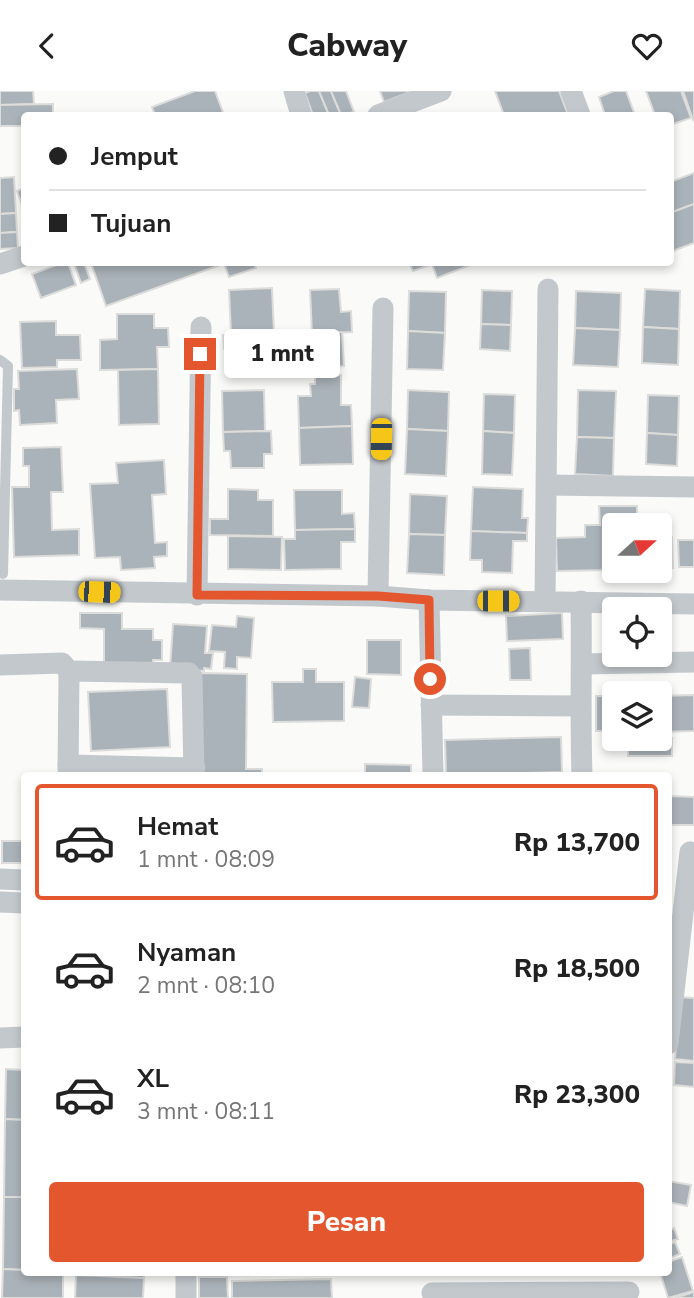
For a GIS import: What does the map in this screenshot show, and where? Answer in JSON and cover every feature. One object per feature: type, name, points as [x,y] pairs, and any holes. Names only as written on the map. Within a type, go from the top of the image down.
[{"type":"street","points":[[294,91],[300,112]]},
{"type":"street","points":[[386,112],[441,91]]},
{"type":"street","points":[[571,91],[579,112]]},
{"type":"street","points":[[0,264],[21,257]]},
{"type":"street","points":[[545,601],[548,289]]},
{"type":"street","points":[[378,596],[383,308]]},
{"type":"street","points":[[197,595],[201,327]]},
{"type":"street","points":[[547,485],[694,487]]},
{"type":"street","points":[[1,582],[197,595],[378,596],[429,600],[694,604]]},
{"type":"street","points":[[429,600],[433,772]]},
{"type":"street","points":[[581,601],[582,664],[579,706],[582,772]]},
{"type":"street","points":[[582,664],[694,662]]},
{"type":"street","points":[[0,665],[62,663],[69,670],[189,673],[192,677],[195,772],[68,770],[69,670]]},
{"type":"street","points":[[431,705],[579,706]]},
{"type":"street","points":[[672,852],[692,852],[672,1012]]},
{"type":"street","points":[[0,879],[21,880]]},
{"type":"street","points":[[0,902],[21,903]]},
{"type":"street","points":[[0,1038],[21,1037]]},
{"type":"street","points":[[186,1276],[186,1298]]},
{"type":"street","points":[[432,1288],[629,1292]]},
{"type":"lane","points":[[0,360],[8,366],[1,582]]},
{"type":"building","points":[[0,91],[33,91],[34,104],[0,105]]},
{"type":"building","points":[[195,91],[215,91],[223,112],[154,112],[152,107]]},
{"type":"building","points":[[319,91],[328,112],[312,112],[305,93]]},
{"type":"building","points":[[319,91],[331,91],[340,112],[328,112]]},
{"type":"building","points":[[331,91],[346,91],[354,112],[340,112]]},
{"type":"building","points":[[380,91],[413,91],[384,102]]},
{"type":"building","points":[[495,91],[559,91],[567,112],[503,112]]},
{"type":"building","points":[[614,91],[626,91],[634,112],[604,112],[599,97]]},
{"type":"building","points":[[646,91],[681,91],[691,118],[674,124],[674,112],[654,112]]},
{"type":"building","points":[[683,91],[694,91],[693,120]]},
{"type":"building","points":[[53,104],[53,112],[21,112],[21,126],[0,126],[0,105]]},
{"type":"building","points":[[694,173],[694,204],[674,212],[674,180]]},
{"type":"building","points":[[14,177],[16,213],[0,214],[0,178]]},
{"type":"building","points":[[694,204],[694,243],[674,250],[674,212]]},
{"type":"building","points":[[16,213],[17,232],[0,233],[0,214]]},
{"type":"building","points":[[17,232],[18,248],[0,249],[0,233]]},
{"type":"building","points":[[54,266],[69,266],[76,285],[41,298],[32,274]]},
{"type":"building","points":[[75,266],[85,266],[90,279],[81,283]]},
{"type":"building","points":[[92,266],[217,266],[106,306]]},
{"type":"building","points":[[225,266],[256,268],[229,277]]},
{"type":"building","points":[[410,266],[427,266],[413,271]]},
{"type":"building","points":[[433,266],[468,266],[437,278]]},
{"type":"building","points":[[272,288],[274,333],[231,334],[229,290]]},
{"type":"building","points":[[339,289],[341,312],[351,311],[352,332],[312,334],[310,290]]},
{"type":"building","points":[[645,289],[680,291],[679,329],[643,327]]},
{"type":"building","points":[[482,290],[512,291],[511,325],[481,324]]},
{"type":"building","points":[[409,291],[446,292],[445,333],[408,331]]},
{"type":"building","points":[[576,291],[621,293],[620,330],[575,328]]},
{"type":"building","points":[[117,314],[154,314],[154,328],[168,328],[169,347],[157,347],[158,369],[100,370],[100,340],[117,339]]},
{"type":"building","points":[[56,321],[56,335],[80,335],[81,360],[57,360],[57,367],[22,368],[20,322]]},
{"type":"building","points":[[481,324],[511,325],[510,351],[480,349]]},
{"type":"building","points":[[643,327],[679,329],[678,365],[642,363]]},
{"type":"building","points":[[575,328],[620,330],[618,367],[573,365]]},
{"type":"building","points":[[408,331],[445,333],[443,370],[407,369]]},
{"type":"building","points":[[342,332],[344,366],[314,368],[312,334]]},
{"type":"building","points":[[274,333],[275,365],[264,366],[264,375],[231,375],[230,349],[224,349],[223,335]]},
{"type":"building","points":[[77,369],[79,399],[56,400],[57,423],[20,425],[19,410],[14,411],[14,389],[19,389],[18,371]]},
{"type":"building","points":[[158,369],[159,424],[119,425],[118,370]]},
{"type":"building","points":[[341,375],[341,405],[351,405],[352,426],[299,428],[298,396],[311,396],[310,384],[315,384],[315,376]]},
{"type":"building","points":[[264,390],[265,431],[223,432],[222,391]]},
{"type":"building","points":[[408,390],[449,392],[448,431],[407,429]]},
{"type":"building","points":[[578,390],[616,391],[614,438],[577,437]]},
{"type":"building","points":[[484,394],[515,395],[514,433],[483,431]]},
{"type":"building","points":[[648,395],[679,396],[678,435],[647,433]]},
{"type":"building","points":[[352,426],[353,464],[300,465],[299,428]]},
{"type":"building","points":[[407,429],[448,431],[446,476],[405,474]]},
{"type":"building","points":[[271,431],[272,454],[264,454],[264,468],[231,468],[230,451],[224,451],[223,432]]},
{"type":"building","points":[[483,431],[514,433],[512,475],[482,474]]},
{"type":"building","points":[[647,433],[678,435],[677,466],[646,464]]},
{"type":"building","points":[[577,437],[614,438],[613,476],[575,474]]},
{"type":"building","points":[[61,447],[63,492],[51,492],[52,530],[79,529],[79,555],[14,557],[12,487],[29,487],[29,466],[23,466],[23,448]]},
{"type":"building","points":[[164,460],[166,494],[152,495],[155,543],[167,542],[167,556],[154,557],[155,568],[121,570],[120,557],[95,558],[90,484],[118,483],[116,463]]},
{"type":"building","points":[[473,487],[523,489],[522,518],[528,518],[527,533],[471,531]]},
{"type":"building","points":[[228,489],[258,490],[258,500],[273,500],[273,536],[210,535],[210,519],[228,519]]},
{"type":"building","points":[[294,490],[342,490],[342,514],[354,513],[355,529],[295,530]]},
{"type":"building","points":[[410,494],[447,496],[445,535],[409,534]]},
{"type":"building","points":[[599,506],[637,506],[637,513],[602,513],[602,570],[557,571],[556,538],[585,537],[585,525],[600,525]]},
{"type":"building","points":[[355,529],[355,542],[341,542],[341,569],[285,570],[284,539],[295,539],[295,530]]},
{"type":"building","points":[[471,531],[527,533],[527,541],[513,541],[512,573],[482,572],[482,560],[470,560]]},
{"type":"building","points":[[409,534],[445,535],[444,575],[407,573]]},
{"type":"building","points":[[228,536],[282,537],[281,570],[228,569]]},
{"type":"building","points":[[678,540],[694,540],[694,567],[679,567]]},
{"type":"building","points":[[80,613],[122,613],[122,629],[153,629],[153,640],[162,640],[162,660],[153,660],[153,668],[104,667],[104,629],[80,628]]},
{"type":"building","points":[[562,613],[563,639],[507,641],[506,616]]},
{"type":"building","points":[[237,616],[254,618],[251,658],[237,657],[237,669],[224,668],[225,652],[209,651],[212,625],[236,627]]},
{"type":"building","points":[[173,624],[207,626],[205,653],[213,653],[211,669],[204,668],[204,671],[170,668]]},
{"type":"building","points":[[367,640],[401,640],[401,675],[367,674]]},
{"type":"building","points":[[530,648],[531,680],[510,680],[509,649]]},
{"type":"building","points":[[303,669],[316,669],[316,682],[344,682],[344,721],[273,722],[272,682],[303,682]]},
{"type":"building","points":[[201,673],[247,674],[246,769],[262,769],[262,772],[200,772]]},
{"type":"building","points":[[355,677],[371,679],[369,708],[352,707]]},
{"type":"building","points":[[167,689],[170,747],[91,751],[88,692]]},
{"type":"building","points":[[694,695],[694,731],[672,732],[672,696]]},
{"type":"building","points":[[596,696],[602,696],[602,731],[596,731]]},
{"type":"building","points":[[561,737],[562,772],[446,772],[445,740]]},
{"type":"building","points":[[628,751],[672,751],[672,756],[628,756]]},
{"type":"building","points":[[365,764],[411,765],[411,772],[365,772]]},
{"type":"building","points":[[672,796],[694,797],[694,825],[672,825]]},
{"type":"building","points":[[2,841],[21,841],[21,863],[2,863]]},
{"type":"building","points":[[680,997],[694,998],[694,1061],[675,1059]]},
{"type":"building","points":[[675,1062],[694,1063],[694,1087],[674,1085]]},
{"type":"building","points":[[6,1069],[21,1070],[21,1120],[5,1119]]},
{"type":"building","points":[[5,1119],[21,1120],[21,1197],[4,1197]]},
{"type":"building","points":[[672,1182],[691,1185],[687,1206],[672,1203]]},
{"type":"building","points":[[4,1197],[21,1197],[21,1270],[3,1269]]},
{"type":"building","points":[[674,1228],[678,1239],[672,1241]]},
{"type":"building","points":[[675,1242],[680,1254],[672,1257],[672,1243]]},
{"type":"building","points":[[682,1257],[693,1291],[668,1298],[661,1276],[672,1276],[672,1261]]},
{"type":"building","points":[[3,1269],[21,1270],[21,1276],[63,1276],[63,1298],[2,1298]]},
{"type":"building","points":[[76,1276],[144,1278],[143,1298],[75,1298]]},
{"type":"building","points":[[99,1276],[144,1276],[144,1278]]},
{"type":"building","points":[[199,1277],[227,1277],[228,1298],[199,1298]]},
{"type":"building","points":[[331,1279],[332,1298],[232,1298],[232,1281]]},
{"type":"building","points":[[694,1292],[694,1298],[675,1298]]},
{"type":"route","points":[[200,354],[197,595],[378,596],[429,600],[430,679]]}]
